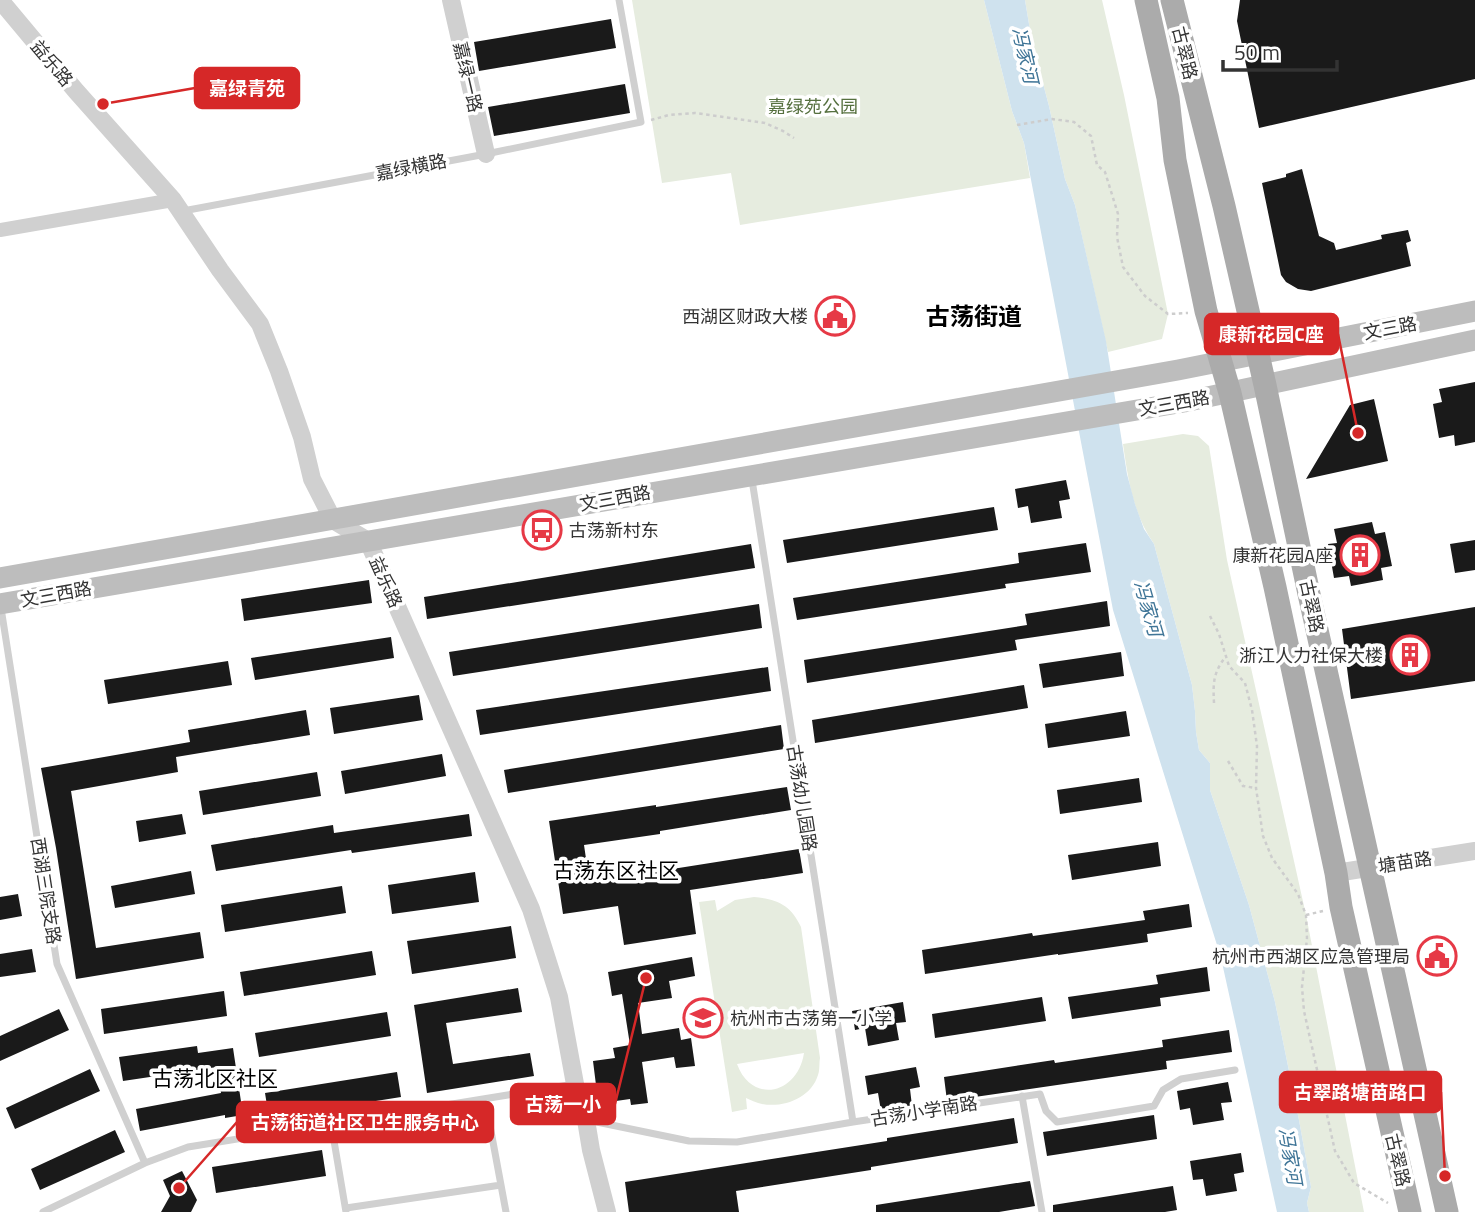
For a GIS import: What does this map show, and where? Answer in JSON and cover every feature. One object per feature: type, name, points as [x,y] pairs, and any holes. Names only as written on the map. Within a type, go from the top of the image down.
[{"type":"main road","name":"古翠路","points":[[1146,0],[1168,98],[1175,160],[1206,312],[1222,360],[1275,587],[1336,873],[1401,1209]]},
{"type":"main road","name":"古翠路","points":[[1172,0],[1224,206],[1265,385],[1447,1212]]},
{"type":"main road","name":"文三路","points":[[1222,360],[1475,311]]},
{"type":"main road","name":"文三路","points":[[1230,393],[1475,340]]},
{"type":"main road","name":"文三西路","points":[[0,578],[1222,360]]},
{"type":"main road","name":"文三西路","points":[[0,604],[1230,393]]},
{"type":"street","name":"益乐路","points":[[0,0],[177,206],[260,324],[302,437],[312,480],[333,520],[368,541],[531,909],[559,997],[575,1084],[607,1212]]},
{"type":"street","name":"嘉绿一路","points":[[451,0],[486,154]]},
{"type":"street","name":"嘉绿横路","points":[[0,230],[177,206]]},
{"type":"street","name":"塘苗路","points":[[1336,873],[1475,851]]},
{"type":"lane","points":[[620,0],[641,122]]},
{"type":"lane","name":"嘉绿横路","points":[[177,206],[486,154],[641,122]]},
{"type":"lane","name":"古荡幼儿园路","points":[[752,475],[853,1122]]},
{"type":"lane","name":"西湖三院支路","points":[[0,604],[57,964],[145,1163]]},
{"type":"lane","points":[[1042,1212],[1021,1096],[1040,1094],[1046,1111],[1057,1122],[1154,1106],[1163,1090],[1181,1079],[1235,1070]]},
{"type":"lane","points":[[43,1212],[145,1163],[188,1147],[575,1084]]},
{"type":"lane","name":"古荡小学南路","points":[[586,1120],[689,1141],[737,1142],[1021,1096]]},
{"type":"lane","points":[[485,1099],[506,1212]]},
{"type":"lane","points":[[331,1123],[346,1210],[501,1185]]},
{"type":"path","points":[[641,122],[669,115],[695,113],[765,123],[794,138]]},
{"type":"path","points":[[1017,125],[1052,119],[1073,122],[1091,136],[1097,165],[1105,172],[1118,214],[1117,237],[1123,267],[1145,296],[1168,314],[1206,312]]},
{"type":"path","points":[[1210,616],[1229,666],[1245,684],[1252,709],[1256,746],[1256,788],[1263,836],[1272,858],[1297,894],[1306,915],[1307,938],[1302,987],[1304,1011],[1335,1151],[1354,1183],[1401,1209]]},
{"type":"path","points":[[1214,703],[1213,682],[1218,667],[1226,656]]},
{"type":"path","points":[[1228,761],[1243,786],[1256,788]]},
{"type":"green space","name":"嘉绿苑公园","points":[[632,0],[984,0],[1012,111],[1024,143],[1030,178],[740,225],[731,173],[662,183]]},
{"type":"green space","points":[[1025,0],[1102,0],[1168,314],[1162,339],[1108,352],[1075,205],[1065,179],[1032,42]]},
{"type":"green space","points":[[1183,434],[1198,436],[1209,446],[1227,560],[1306,915],[1364,1212],[1309,1212],[1307,1203],[1311,1187],[1275,1002],[1249,905],[1210,790],[1210,763],[1199,750],[1192,685],[1154,544],[1141,521],[1129,483],[1123,444]]},
{"type":"green space","points":[[754,897],[770,899],[788,908],[797,919],[801,927],[820,1058],[819,1073],[814,1083],[796,1100],[770,1105],[746,1098],[747,1109],[732,1112],[699,902],[715,900],[717,911],[735,900]],"holes":[[[804,1053],[800,1067],[784,1085],[763,1089],[744,1077],[737,1064]]]},
{"type":"water","name":"冯家河","points":[[984,0],[1025,0],[1032,42],[1065,179],[1075,205],[1106,341],[1127,474],[1144,529],[1154,544],[1192,685],[1199,750],[1210,763],[1210,790],[1249,905],[1275,1002],[1311,1187],[1307,1203],[1309,1212],[1277,1212],[1221,958],[1113,610],[1024,143],[1012,111]]},
{"type":"building","points":[[1240,0],[1475,0],[1475,79],[1259,128],[1237,21]]},
{"type":"building","points":[[611,19],[616,48],[479,71],[474,42]]},
{"type":"building","points":[[625,84],[630,113],[494,136],[488,107]]},
{"type":"building","points":[[1302,169],[1319,236],[1334,243],[1336,250],[1382,239],[1381,235],[1408,230],[1411,241],[1406,243],[1411,266],[1311,291],[1298,289],[1286,282],[1281,275],[1262,183],[1286,177],[1286,174]]},
{"type":"building","points":[[1475,382],[1475,442],[1455,446],[1454,435],[1439,438],[1433,404],[1442,402],[1439,389]]},
{"type":"building","points":[[1374,399],[1388,461],[1306,479],[1350,405]]},
{"type":"building","points":[[1066,480],[1070,499],[1059,501],[1062,518],[1031,523],[1028,506],[1018,508],[1015,489]]},
{"type":"building","points":[[994,507],[998,530],[787,563],[783,540]]},
{"type":"building","name":"康新花园A座","points":[[1372,522],[1375,534],[1385,532],[1392,566],[1381,568],[1383,580],[1351,586],[1349,576],[1334,578],[1328,544],[1337,543],[1334,529]]},
{"type":"building","points":[[1475,540],[1475,570],[1455,573],[1450,544]]},
{"type":"building","points":[[1086,543],[1091,572],[797,620],[793,598],[1019,563],[1018,553]]},
{"type":"building","points":[[751,544],[755,568],[427,619],[424,597]]},
{"type":"building","points":[[369,580],[372,603],[244,621],[241,599]]},
{"type":"building","points":[[1107,601],[1110,626],[1015,640],[1017,650],[807,683],[804,660],[1027,625],[1025,614]]},
{"type":"building","points":[[759,604],[762,628],[453,676],[449,652]]},
{"type":"building","name":"浙江人力社保大楼","points":[[1475,607],[1475,681],[1351,699],[1342,629]]},
{"type":"building","points":[[391,637],[394,658],[255,680],[251,658]]},
{"type":"building","points":[[1121,652],[1124,676],[1043,688],[1039,664]]},
{"type":"building","points":[[228,661],[232,685],[108,704],[104,680]]},
{"type":"building","points":[[768,667],[771,691],[480,735],[476,710]]},
{"type":"building","points":[[1024,685],[1028,708],[815,743],[812,720]]},
{"type":"building","points":[[419,695],[423,720],[334,734],[330,708]]},
{"type":"building","points":[[306,710],[310,735],[176,757],[178,772],[71,791],[96,948],[200,932],[204,958],[76,979],[41,768],[190,742],[188,730]]},
{"type":"building","points":[[1126,711],[1130,736],[1048,748],[1045,724]]},
{"type":"building","points":[[781,725],[784,749],[508,793],[504,770]]},
{"type":"building","points":[[442,754],[446,776],[345,794],[341,771]]},
{"type":"building","points":[[317,772],[321,796],[203,815],[199,791]]},
{"type":"building","points":[[1139,778],[1142,802],[1060,814],[1057,790]]},
{"type":"building","points":[[787,787],[791,810],[584,845],[589,879],[799,849],[803,873],[690,890],[696,934],[624,945],[618,906],[563,914],[549,821]]},
{"type":"building","points":[[182,814],[186,834],[139,842],[136,821]]},
{"type":"building","points":[[469,814],[472,836],[352,853],[351,850],[216,871],[211,845],[333,825],[334,833]]},
{"type":"building","points":[[1158,842],[1161,866],[1072,880],[1068,855]]},
{"type":"building","points":[[191,871],[195,894],[115,908],[111,886]]},
{"type":"building","points":[[475,872],[479,902],[392,914],[388,885]]},
{"type":"building","points":[[342,886],[346,913],[225,932],[221,905]]},
{"type":"building","points":[[18,894],[22,916],[0,920],[0,897]]},
{"type":"building","points":[[1189,904],[1192,927],[1147,934],[1148,942],[925,974],[922,950],[1032,933],[1033,936],[1145,920],[1143,911]]},
{"type":"building","points":[[511,926],[516,958],[412,974],[407,941]]},
{"type":"building","points":[[32,949],[36,972],[0,977],[0,954]]},
{"type":"building","points":[[372,951],[376,975],[244,996],[240,972]]},
{"type":"building","points":[[692,957],[695,976],[669,981],[672,998],[638,1003],[642,1034],[679,1028],[681,1040],[691,1038],[695,1066],[676,1068],[674,1057],[642,1062],[648,1103],[631,1105],[630,1099],[616,1101],[615,1091],[597,1093],[593,1061],[615,1058],[613,1048],[630,1045],[622,994],[612,996],[608,972]]},
{"type":"building","points":[[1207,967],[1210,991],[1160,998],[1161,1006],[1072,1019],[1068,997],[1158,984],[1156,975]]},
{"type":"building","points":[[518,988],[522,1012],[446,1023],[453,1064],[530,1053],[534,1076],[427,1093],[414,1005]]},
{"type":"building","points":[[224,991],[227,1016],[104,1034],[101,1009]]},
{"type":"building","points":[[1042,997],[1046,1021],[935,1038],[932,1014]]},
{"type":"building","points":[[903,1002],[906,1022],[896,1023],[899,1040],[868,1046],[865,1028],[855,1030],[852,1011]]},
{"type":"building","points":[[59,1009],[69,1030],[0,1061],[0,1036]]},
{"type":"building","points":[[387,1012],[391,1036],[259,1057],[255,1033]]},
{"type":"building","points":[[1229,1030],[1232,1052],[1166,1061],[1167,1069],[947,1101],[944,1077],[1163,1047],[1162,1040]]},
{"type":"building","points":[[197,1046],[198,1053],[233,1048],[243,1115],[225,1118],[225,1115],[140,1131],[136,1109],[221,1093],[217,1067],[123,1081],[119,1057]]},
{"type":"building","points":[[916,1067],[920,1087],[910,1089],[912,1106],[881,1111],[878,1093],[868,1095],[865,1076]]},
{"type":"building","points":[[90,1069],[100,1091],[15,1129],[6,1108]]},
{"type":"building","points":[[397,1072],[401,1097],[269,1118],[265,1093]]},
{"type":"building","points":[[1228,1082],[1232,1102],[1221,1103],[1224,1120],[1193,1125],[1190,1108],[1180,1110],[1177,1091]]},
{"type":"building","points":[[1154,1115],[1157,1139],[1047,1156],[1043,1132]]},
{"type":"building","points":[[1014,1118],[1018,1143],[736,1191],[739,1212],[629,1212],[625,1182]]},
{"type":"building","points":[[115,1130],[125,1152],[40,1190],[31,1169]]},
{"type":"building","points":[[322,1150],[326,1176],[216,1193],[212,1167]]},
{"type":"building","points":[[1241,1153],[1244,1172],[1234,1174],[1237,1191],[1206,1196],[1203,1179],[1193,1180],[1190,1161]]},
{"type":"building","points":[[182,1171],[197,1200],[191,1212],[161,1212],[170,1196],[163,1180]]},
{"type":"building","points":[[1030,1181],[1035,1206],[999,1212],[876,1212],[876,1205]]},
{"type":"building","points":[[1173,1186],[1177,1210],[1053,1212],[1053,1205]]},
{"type":"place","name":"嘉绿青苑","points":[[103,104]]},
{"type":"place","name":"西湖区财政大楼","points":[[835,316]]},
{"type":"place","name":"康新花园C座","points":[[1358,433]]},
{"type":"place","name":"古荡新村东","points":[[542,530]]},
{"type":"place","name":"康新花园A座","points":[[1360,555]]},
{"type":"place","name":"浙江人力社保大楼","points":[[1410,655]]},
{"type":"place","name":"杭州市西湖区应急管理局","points":[[1437,956]]},
{"type":"place","name":"古荡一小","points":[[646,978]]},
{"type":"place","name":"杭州市古荡第一小学","points":[[703,1018]]},
{"type":"place","name":"古翠路塘苗路口","points":[[1445,1176]]},
{"type":"place","name":"古荡街道社区卫生服务中心","points":[[179,1188]]},
{"type":"district","name":"古荡街道","points":[[974,316]]},
{"type":"district","name":"古荡东区社区","points":[[616,870]]},
{"type":"district","name":"古荡北区社区","points":[[215,1078]]}]
